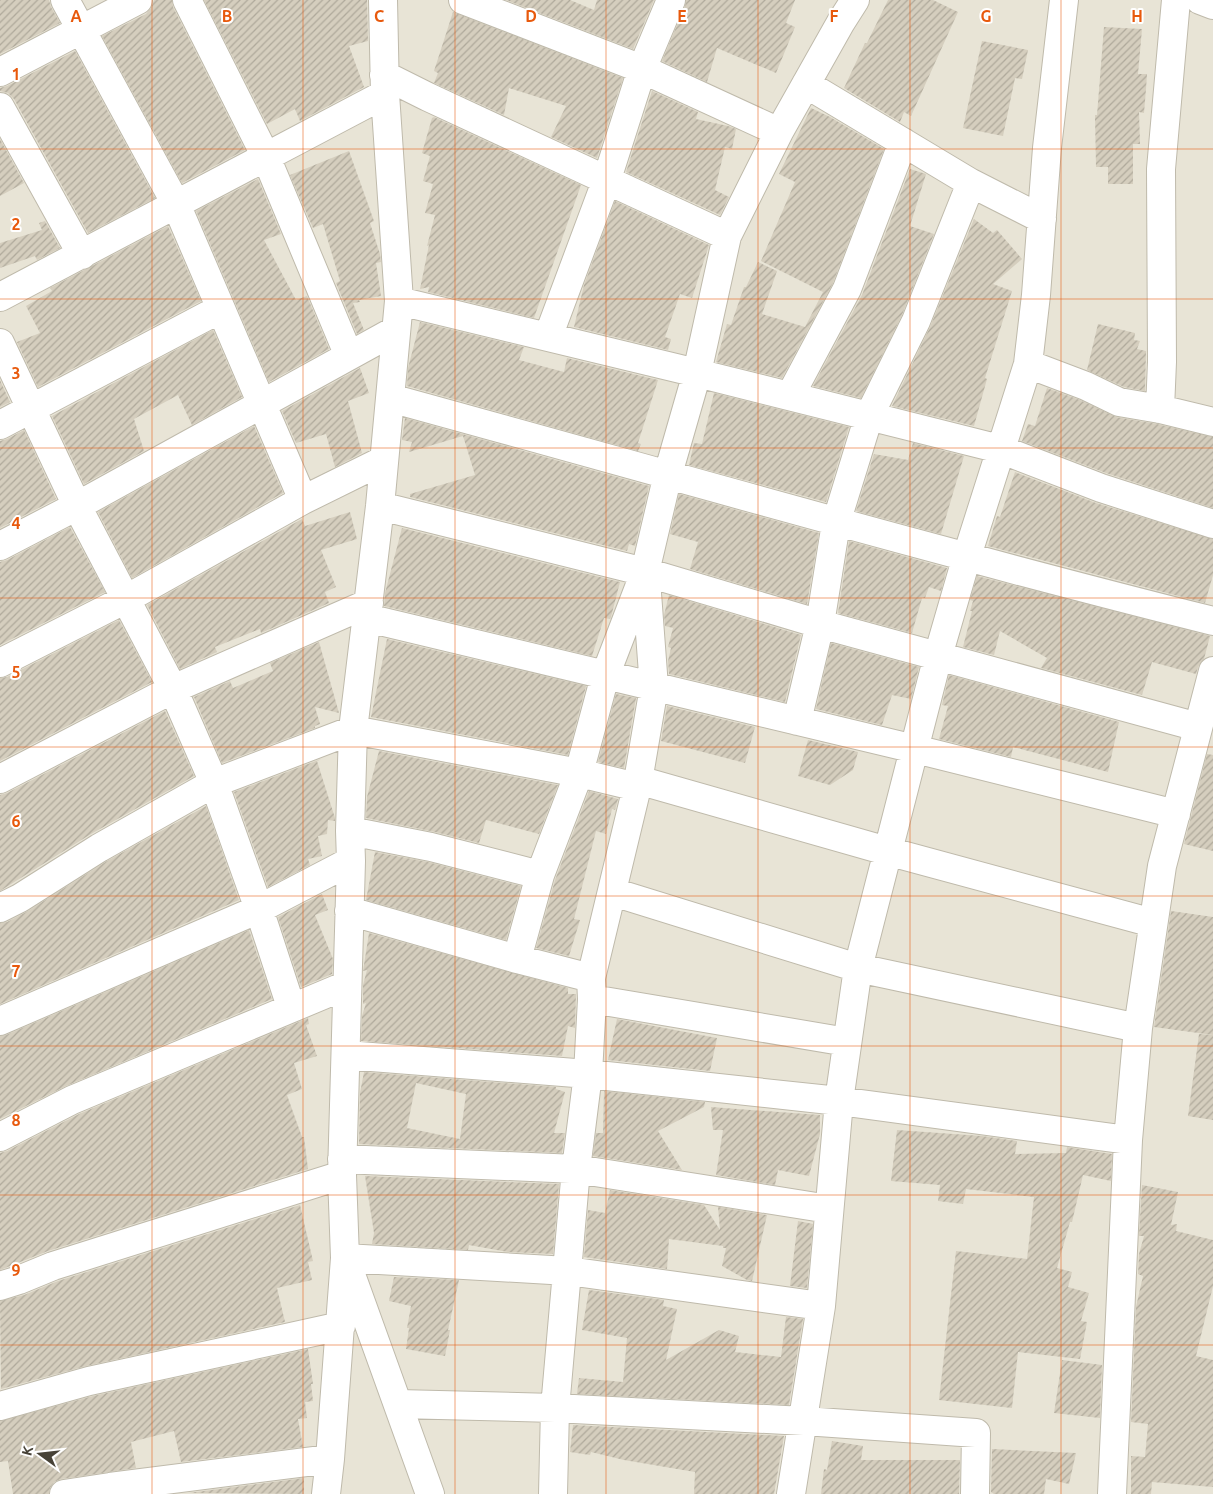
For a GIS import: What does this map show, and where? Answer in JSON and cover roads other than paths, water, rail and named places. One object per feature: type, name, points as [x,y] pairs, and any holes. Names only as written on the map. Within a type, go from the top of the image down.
[{"type":"street","points":[[65,0],[176,204],[303,500]]},
{"type":"street","points":[[0,72],[138,0]]},
{"type":"street","points":[[187,0],[266,157],[349,356]]},
{"type":"street","points":[[326,1494],[345,1258],[342,1167],[353,730],[380,506],[399,301],[384,84],[383,0]]},
{"type":"street","points":[[463,0],[642,69],[779,132]]},
{"type":"street","points":[[548,337],[607,179],[642,69],[671,0]]},
{"type":"street","points":[[517,959],[540,875],[579,773],[605,676],[645,572],[668,474],[697,373],[727,236],[779,132],[855,0]]},
{"type":"street","points":[[791,1494],[821,1306],[839,1101],[858,968],[938,656],[967,556],[1028,364],[1036,295],[1046,148],[1064,0]]},
{"type":"street","points":[[1160,409],[1162,362],[1161,169],[1176,0]]},
{"type":"street","points":[[1200,0],[1213,4]]},
{"type":"street","points":[[0,297],[266,157],[384,84],[428,97],[727,236]]},
{"type":"street","points":[[806,84],[971,183],[1042,219]]},
{"type":"street","points":[[0,106],[82,255]]},
{"type":"street","points":[[790,396],[847,289],[903,142]]},
{"type":"street","points":[[797,721],[820,624],[836,523],[869,416],[916,321],[971,183]]},
{"type":"street","points":[[399,301],[1000,449],[1101,488],[1213,524]]},
{"type":"street","points":[[0,425],[220,309]]},
{"type":"street","points":[[0,546],[78,506],[396,330]]},
{"type":"street","points":[[0,343],[78,506],[173,689],[214,783],[259,909],[291,1007]]},
{"type":"street","points":[[1028,364],[1086,386],[1119,402],[1160,409],[1213,422]]},
{"type":"street","points":[[390,398],[668,474],[836,523],[1213,621]]},
{"type":"street","points":[[0,663],[126,599],[303,500],[384,460]]},
{"type":"street","points":[[380,506],[645,572],[820,624],[1198,727]]},
{"type":"street","points":[[552,1494],[555,1408],[576,1169],[588,1074],[592,989],[638,784],[654,687],[645,572]]},
{"type":"street","points":[[0,779],[173,689],[368,610],[605,676],[914,749],[1176,814]]},
{"type":"street","points":[[1112,1494],[1128,1140],[1138,1028],[1162,866],[1213,671]]},
{"type":"street","points":[[0,908],[20,898],[99,848],[214,783],[353,730],[638,784],[1153,923]]},
{"type":"street","points":[[350,831],[431,847],[540,875]]},
{"type":"street","points":[[0,1021],[259,909],[351,861]]},
{"type":"street","points":[[613,892],[858,968],[1138,1028]]},
{"type":"street","points":[[349,911],[517,959],[592,989],[847,1042]]},
{"type":"street","points":[[0,1137],[72,1100],[291,1007],[348,985]]},
{"type":"street","points":[[346,1056],[588,1074],[839,1101],[1128,1140]]},
{"type":"street","points":[[0,1286],[342,1167],[576,1169],[829,1209]]},
{"type":"street","points":[[345,1258],[568,1271],[821,1306]]},
{"type":"street","points":[[345,1258],[430,1494]]},
{"type":"street","points":[[0,1406],[89,1381],[341,1326]]},
{"type":"street","points":[[398,1404],[555,1408],[804,1421],[976,1433],[975,1494]]},
{"type":"street","points":[[64,1494],[110,1490],[330,1459]]}]
